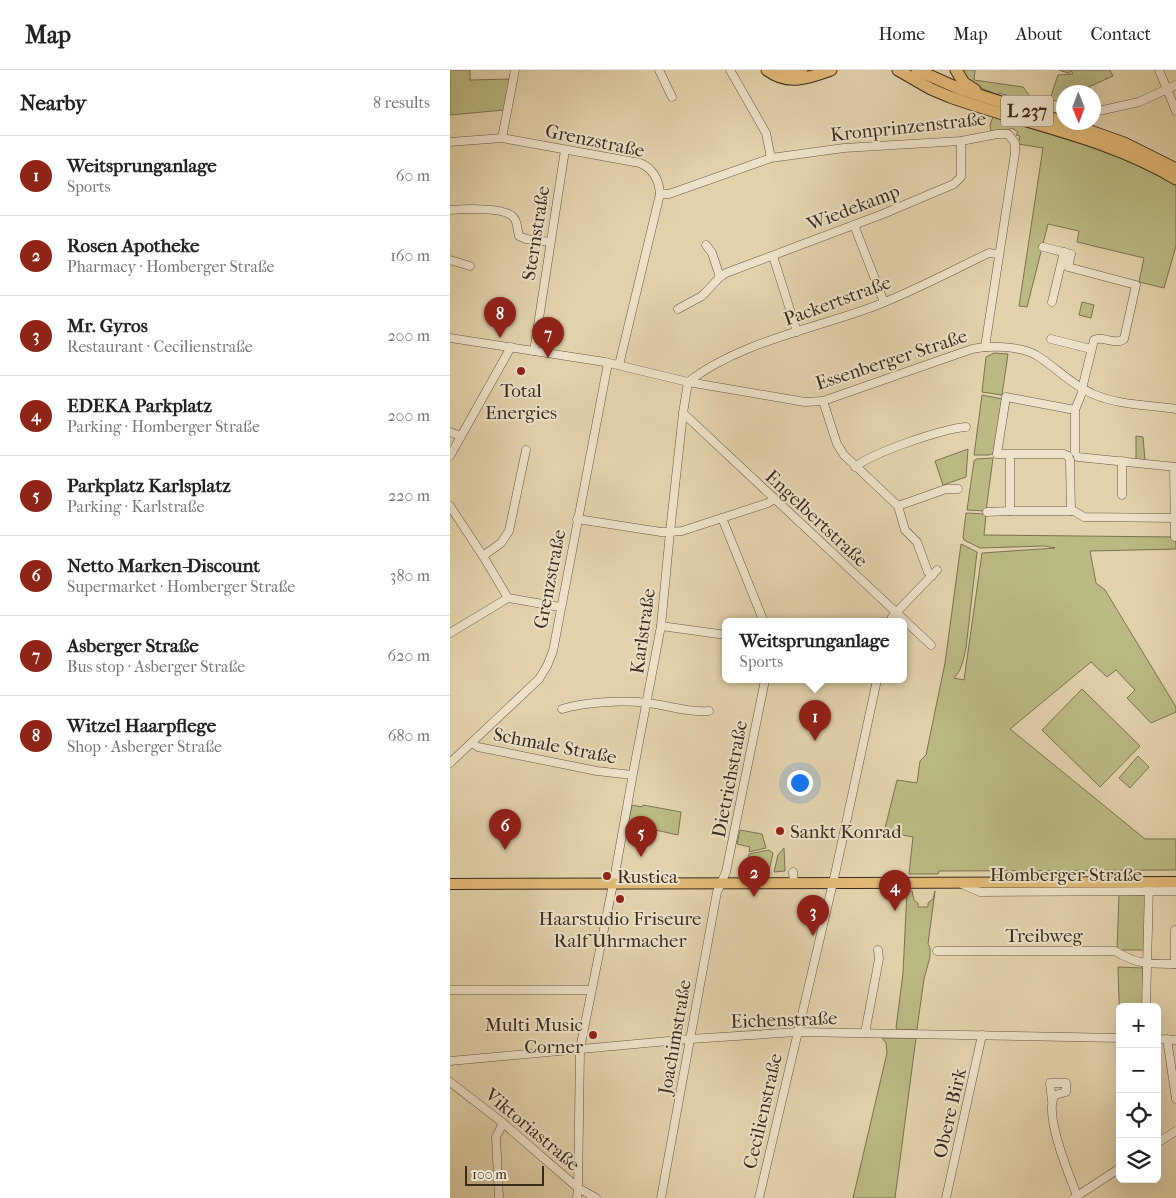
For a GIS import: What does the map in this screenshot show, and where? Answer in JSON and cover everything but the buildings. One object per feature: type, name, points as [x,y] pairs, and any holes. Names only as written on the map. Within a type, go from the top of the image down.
[{"type":"highway","points":[[767,70],[788,80],[798,80],[832,70]]},
{"type":"highway","points":[[778,70],[787,72],[802,70]]},
{"type":"highway","points":[[886,70],[907,80],[917,75]]},
{"type":"highway","name":"L 237","points":[[898,70],[1056,120]]},
{"type":"highway","points":[[956,70],[964,83],[991,100]]},
{"type":"highway","name":"L 237","points":[[917,75],[938,91],[968,104],[1105,146],[1148,163],[1176,179]]},
{"type":"highway","name":"L 237","points":[[1087,130],[1124,143],[1176,169]]},
{"type":"main road","name":"Homberger Straße","points":[[450,884],[958,882],[1149,886],[1176,882]]},
{"type":"street","points":[[502,138],[515,70]]},
{"type":"street","points":[[659,70],[672,97]]},
{"type":"street","points":[[730,70],[766,133],[771,158]]},
{"type":"street","points":[[1158,70],[1176,111]]},
{"type":"street","points":[[1101,110],[1139,102],[1176,85]]},
{"type":"street","name":"Kronprinzenstraße","points":[[660,194],[669,194],[771,158],[844,148],[962,141],[1004,133],[1015,142],[1015,154],[985,347]]},
{"type":"street","name":"Grenzstraße","points":[[450,142],[502,138],[640,163],[647,166],[656,177],[660,194]]},
{"type":"street","name":"Wiedekamp","points":[[678,309],[702,296],[720,277],[954,184],[959,180],[962,170],[962,141]]},
{"type":"street","name":"Sternstraße","points":[[534,350],[566,150]]},
{"type":"street","points":[[619,365],[660,194]]},
{"type":"street","points":[[450,210],[476,208],[510,214],[516,221],[519,236],[526,239],[550,242]]},
{"type":"street","points":[[854,225],[884,302]]},
{"type":"street","points":[[706,245],[712,253],[720,277]]},
{"type":"street","points":[[1042,247],[1064,252],[1064,266],[1052,302]]},
{"type":"street","name":"Packertstraße","points":[[688,382],[705,369],[738,352],[884,302],[989,253],[998,254]]},
{"type":"street","points":[[773,256],[797,332]]},
{"type":"street","points":[[450,260],[470,266]]},
{"type":"street","points":[[1064,266],[1136,284],[1124,340],[1118,342],[1096,338],[1091,349],[1083,389],[1076,410],[1070,511]]},
{"type":"street","name":"Essenberger Straße","points":[[450,338],[607,362],[688,382],[805,402],[823,401],[972,349],[985,347],[1010,348],[1034,354],[1083,389],[1099,396],[1111,400],[1176,409]]},
{"type":"street","points":[[1051,340],[1091,349]]},
{"type":"street","points":[[450,456],[511,347]]},
{"type":"street","name":"Grenzstraße","points":[[450,762],[539,679],[553,651],[607,362]]},
{"type":"street","name":"Karlstraße","points":[[577,1198],[580,1049],[661,626],[688,382]]},
{"type":"street","points":[[1076,410],[1006,398],[997,454],[1064,454],[1175,467],[1175,536]]},
{"type":"street","points":[[823,401],[837,444],[844,455],[898,506],[905,530],[917,542],[928,572],[934,573],[892,618]]},
{"type":"street","name":"Engelbertstraße","points":[[683,414],[901,618]]},
{"type":"street","points":[[855,467],[865,459],[952,428],[966,427]]},
{"type":"street","points":[[450,432],[460,436]]},
{"type":"street","points":[[483,556],[501,543],[509,531],[526,450]]},
{"type":"street","points":[[1010,455],[1010,511]]},
{"type":"street","points":[[1122,461],[1122,494]]},
{"type":"street","points":[[898,506],[946,489],[958,489]]},
{"type":"street","points":[[577,519],[660,532],[682,531],[774,499]]},
{"type":"street","points":[[450,506],[508,598]]},
{"type":"street","points":[[987,512],[1074,511],[1084,517],[1175,518]]},
{"type":"street","points":[[722,518],[762,618]]},
{"type":"street","points":[[450,633],[508,598],[560,607]]},
{"type":"street","name":"Engelbertstraße","points":[[907,623],[931,645]]},
{"type":"street","points":[[661,626],[722,634]]},
{"type":"street","name":"Dietrichstraße","points":[[721,883],[727,867],[764,683]]},
{"type":"street","name":"Cecilienstraße","points":[[759,1198],[877,683]]},
{"type":"street","points":[[562,709],[576,704],[632,702],[698,712],[708,711]]},
{"type":"street","name":"Schmale Straße","points":[[472,743],[478,747],[597,771],[632,775]]},
{"type":"street","points":[[793,872],[794,883]]},
{"type":"street","name":"Joachimstraße","points":[[661,1198],[717,892],[721,883]]},
{"type":"street","points":[[1146,1003],[1149,886]]},
{"type":"street","name":"Homberger Straße","points":[[1149,886],[1176,891]]},
{"type":"street","name":"Treibweg","points":[[937,951],[1115,952],[1128,960],[1147,964],[1175,964],[1175,930]]},
{"type":"street","points":[[865,1033],[879,959],[878,950]]},
{"type":"street","points":[[450,990],[591,990]]},
{"type":"street","name":"Eichenstraße","points":[[450,1060],[690,1039],[797,1032],[1116,1038]]},
{"type":"street","name":"Obere Birk","points":[[946,1198],[982,1035]]},
{"type":"street","points":[[1161,1039],[1176,1040]]},
{"type":"street","points":[[1167,1039],[1176,1099]]},
{"type":"street","name":"Viktoriastraße","points":[[450,1082],[578,1188],[596,1198]]},
{"type":"street","points":[[1052,1101],[1058,1144],[1076,1197],[1116,1171]]},
{"type":"street","points":[[499,1198],[496,1137],[503,1124]]},
{"type":"street","points":[[1161,1141],[1176,1131]]},
{"type":"shaded area","points":[[450,70],[470,70],[470,80],[510,79],[504,110],[450,115]]},
{"type":"shaded area","points":[[961,70],[975,70],[974,80],[1023,87],[1029,95],[1043,102],[1043,104],[992,93],[973,83]]},
{"type":"shaded area","points":[[1059,70],[1110,70],[1113,76],[1093,85],[1056,85],[1056,101],[1050,99],[1058,75],[1073,74],[1071,71],[1068,73]]},
{"type":"shaded area","points":[[993,117],[1102,150],[1176,184],[1176,246],[1164,288],[1139,282],[1144,258],[1077,242],[1079,231],[1048,224],[1027,307],[1019,306],[1043,148],[1018,144],[1020,136],[1016,135],[1018,132],[1012,128],[991,131],[990,125]]},
{"type":"shaded area","points":[[1082,302],[1094,305],[1091,318],[1079,315]]},
{"type":"shaded area","points":[[994,353],[1008,354],[1002,395],[982,392],[986,357]]},
{"type":"shaded area","points":[[982,395],[1002,399],[994,453],[974,455]]},
{"type":"shaded area","points":[[1136,436],[1143,437],[1145,460],[1136,460]]},
{"type":"shaded area","points":[[968,449],[966,477],[943,485],[935,461]]},
{"type":"shaded area","points":[[993,458],[986,511],[967,510],[974,461],[976,459]]},
{"type":"shaded area","points":[[966,513],[986,514],[984,535],[1176,537],[1176,549],[1090,551],[1096,583],[1105,590],[1176,707],[1176,712],[1151,723],[1127,698],[1135,690],[1116,670],[1107,677],[1091,662],[1010,729],[1145,839],[1176,839],[1176,870],[939,871],[938,874],[909,874],[913,837],[884,832],[897,780],[917,783],[920,761],[926,755],[945,663],[961,544],[977,552],[966,648],[961,668],[954,678],[964,680],[982,553],[1055,548],[1044,546],[980,548],[964,540]]},
{"type":"shaded area","points":[[1082,689],[1140,746],[1100,787],[1042,730]]},
{"type":"shaded area","points":[[1138,756],[1149,767],[1130,788],[1119,778]]},
{"type":"shaded area","points":[[632,805],[642,807],[643,805],[681,812],[678,835],[628,824]]},
{"type":"shaded area","points":[[740,830],[762,834],[766,848],[749,852],[750,847],[737,844]]},
{"type":"shaded area","points":[[784,848],[785,871],[774,872],[778,855]]},
{"type":"shaded area","points":[[769,850],[773,853],[769,871],[742,872],[743,864],[747,865],[749,854]]},
{"type":"shaded area","points":[[907,891],[912,891],[918,907],[928,907],[928,903],[933,899],[935,891],[928,944],[930,957],[924,979],[917,1029],[898,1030],[896,1028],[903,973]]},
{"type":"shaded area","points":[[1119,895],[1146,895],[1145,948],[1143,950],[1117,950]]},
{"type":"shaded area","points":[[1118,967],[1143,968],[1143,1003],[1119,1003]]},
{"type":"shaded area","points":[[882,1038],[916,1038],[895,1198],[853,1198],[887,1053],[886,1043]]},
{"type":"place","name":"Witzel Haarpflege","points":[[500,338]]},
{"type":"place","name":"Asberger Straße","points":[[548,358]]},
{"type":"place","name":"Total Energies","points":[[521,371]]},
{"type":"place","name":"Weitsprunganlage","points":[[815,741]]},
{"type":"place","name":"Sankt Konrad","points":[[780,831]]},
{"type":"place","name":"Netto Marken-Discount","points":[[505,850]]},
{"type":"place","name":"Parkplatz Karlsplatz","points":[[641,857]]},
{"type":"place","name":"Rustica","points":[[607,876]]},
{"type":"place","name":"Rosen Apotheke","points":[[754,897]]},
{"type":"place","name":"Haarstudio Friseure Ralf Uhrmacher","points":[[620,899]]},
{"type":"place","name":"EDEKA Parkplatz","points":[[895,911]]},
{"type":"place","name":"Mr. Gyros","points":[[813,936]]},
{"type":"place","name":"Multi Music Corner","points":[[593,1035]]}]
